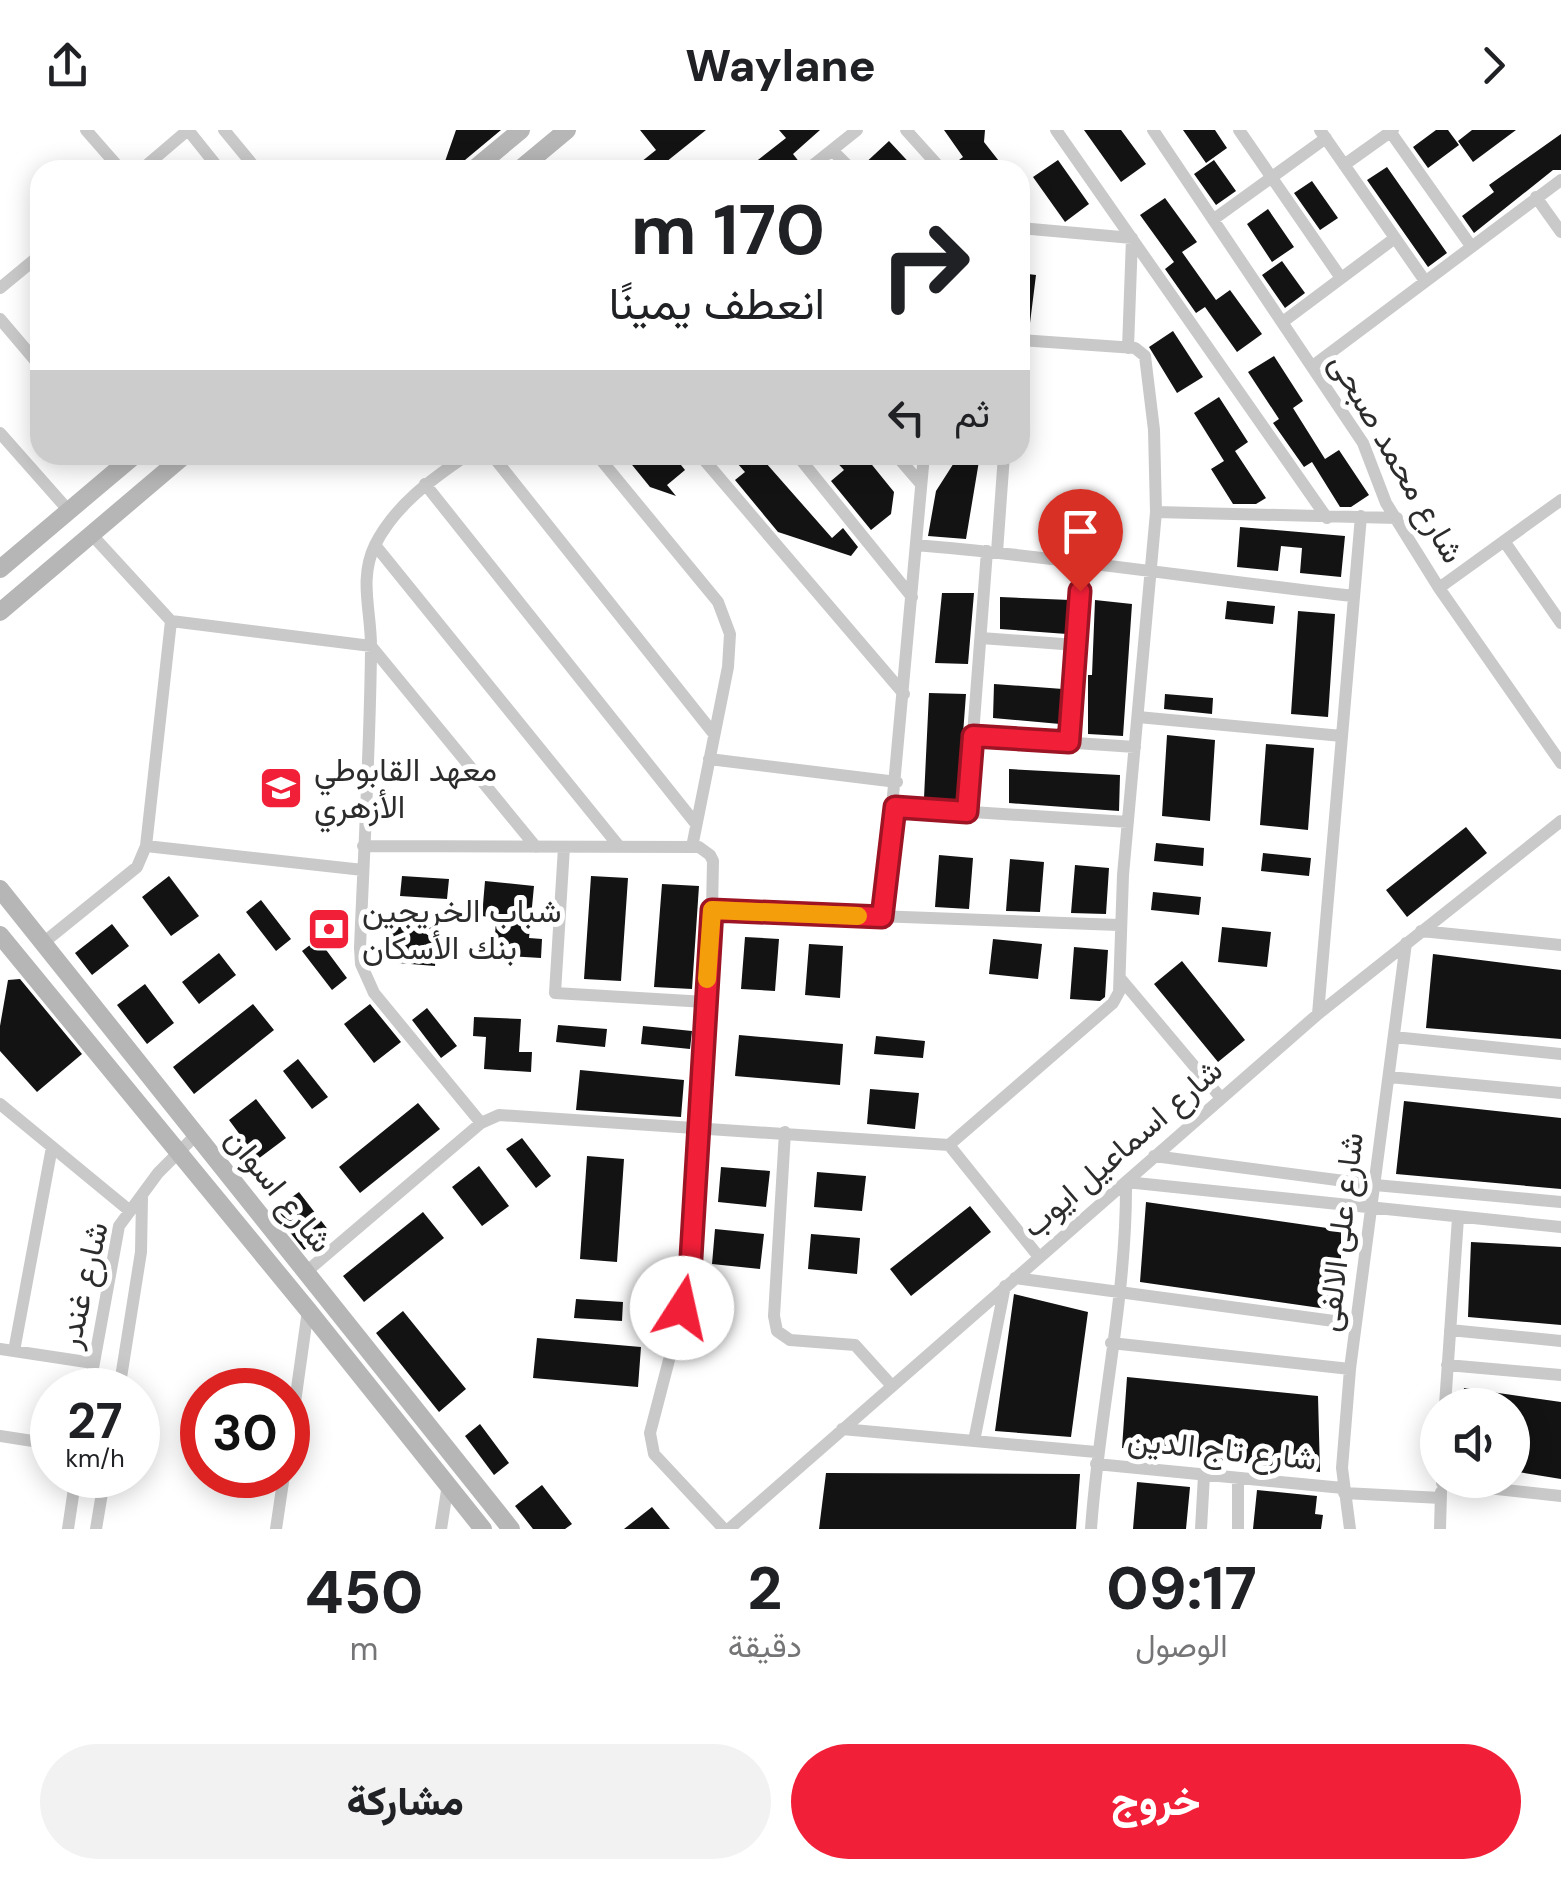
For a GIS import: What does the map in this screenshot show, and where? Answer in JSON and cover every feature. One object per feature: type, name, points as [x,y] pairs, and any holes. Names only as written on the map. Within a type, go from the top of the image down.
[{"type":"street","points":[[86,130],[112,160]]},
{"type":"street","points":[[152,160],[188,130],[212,160]]},
{"type":"street","points":[[484,160],[521,130]]},
{"type":"street","points":[[530,160],[567,130]]},
{"type":"street","points":[[820,160],[856,130]]},
{"type":"street","points":[[906,130],[933,160]]},
{"type":"street","points":[[1056,130],[1328,518]]},
{"type":"street","name":"شارع محمد صبحى","points":[[1154,130],[1363,443],[1386,503],[1439,588],[1561,763]]},
{"type":"street","points":[[1240,130],[1341,278]]},
{"type":"street","points":[[1344,165],[1391,131],[1471,246]]},
{"type":"street","points":[[231,132],[250,160]]},
{"type":"street","points":[[1214,218],[1323,134],[1425,281]]},
{"type":"street","points":[[499,148],[509,160]]},
{"type":"street","points":[[832,150],[842,160]]},
{"type":"street","points":[[1314,365],[1561,180]]},
{"type":"street","points":[[1536,197],[1561,232]]},
{"type":"street","points":[[1030,229],[1132,238]]},
{"type":"street","points":[[1128,348],[1132,238]]},
{"type":"street","points":[[1284,321],[1395,238]]},
{"type":"street","points":[[0,288],[30,263]]},
{"type":"street","points":[[0,319],[30,354]]},
{"type":"street","points":[[306,1272],[481,1123],[510,1114],[950,1145],[1106,1011],[1119,992],[1128,822],[1156,512],[1154,430],[1141,351],[1030,341]]},
{"type":"street","points":[[0,432],[69,512]]},
{"type":"street","points":[[25,591],[2,583],[0,569],[118,465]]},
{"type":"street","points":[[0,612],[173,465]]},
{"type":"street","points":[[453,465],[425,484],[389,522],[374,546],[367,568],[365,590],[371,646],[360,948],[366,979],[481,1123]]},
{"type":"street","points":[[500,465],[714,734]]},
{"type":"street","points":[[606,465],[718,602],[726,617],[730,650],[692,847]]},
{"type":"street","points":[[709,465],[904,694]]},
{"type":"street","points":[[805,465],[912,597]]},
{"type":"street","points":[[905,465],[921,484]]},
{"type":"street","points":[[882,917],[895,807],[923,465]]},
{"type":"street","points":[[967,812],[980,638],[1003,465]]},
{"type":"street","points":[[425,484],[696,824]]},
{"type":"street","points":[[1439,588],[1561,500]]},
{"type":"street","points":[[1156,512],[1396,518]]},
{"type":"street","points":[[1318,1014],[1361,516]]},
{"type":"street","points":[[92,535],[171,621],[371,646],[536,846]]},
{"type":"street","points":[[1504,541],[1561,623]]},
{"type":"street","points":[[916,545],[1354,596]]},
{"type":"street","points":[[374,546],[618,845]]},
{"type":"street","points":[[1069,742],[1082,564]]},
{"type":"street","points":[[43,943],[137,867],[146,846],[171,621]]},
{"type":"street","points":[[980,638],[1076,645]]},
{"type":"street","points":[[1138,717],[1342,736]]},
{"type":"street","points":[[973,736],[1135,747]]},
{"type":"street","points":[[709,759],[897,782]]},
{"type":"street","points":[[895,807],[1128,822]]},
{"type":"street","name":"شارع اسماعيل ايوب","points":[[727,1529],[1318,1014],[1561,822]]},
{"type":"street","points":[[146,846],[363,870]]},
{"type":"street","points":[[363,846],[692,847],[705,850],[714,861],[689,1283],[650,1440],[654,1454],[727,1529]]},
{"type":"street","points":[[564,847],[556,992],[706,1002]]},
{"type":"street","name":"شارع اسوان","points":[[0,890],[511,1529]]},
{"type":"street","points":[[712,910],[1120,926]]},
{"type":"street","points":[[1422,931],[1561,945]]},
{"type":"street","name":"شارع اسوان","points":[[1,943],[178,1151],[483,1529]]},
{"type":"street","name":"شارع على الالفى","points":[[1350,1529],[1342,1468],[1350,1369],[1406,943]]},
{"type":"street","points":[[1120,978],[1221,1098]]},
{"type":"street","points":[[1394,1037],[1561,1054]]},
{"type":"street","points":[[1388,1077],[1561,1092]]},
{"type":"street","points":[[0,1104],[130,1211]]},
{"type":"street","points":[[786,1132],[774,1316],[777,1331],[790,1340],[854,1346],[892,1386]]},
{"type":"street","name":"شارع غندر","points":[[92,1368],[119,1226],[158,1173],[196,1135]]},
{"type":"street","points":[[950,1145],[1039,1257]]},
{"type":"street","points":[[52,1148],[7,1350],[93,1363]]},
{"type":"street","points":[[1154,1156],[1374,1184],[1561,1202]]},
{"type":"street","points":[[1092,1529],[1126,1182],[1561,1227]]},
{"type":"street","name":"شارع غندر","points":[[122,1368],[141,1252],[142,1198]]},
{"type":"street","points":[[1446,1388],[1458,1218]]},
{"type":"street","points":[[974,1441],[1010,1282],[1118,1292],[1356,1324]]},
{"type":"street","points":[[300,1368],[308,1310]]},
{"type":"street","points":[[1450,1330],[1561,1341]]},
{"type":"street","points":[[1111,1343],[1350,1369]]},
{"type":"street","points":[[1447,1365],[1561,1375]]},
{"type":"street","name":"شارع تاج الدين","points":[[842,1429],[974,1441],[1238,1479],[1420,1496]]},
{"type":"street","points":[[0,1436],[30,1441]]},
{"type":"street","points":[[1201,1529],[1204,1475]]},
{"type":"street","points":[[1238,1479],[1238,1529]]},
{"type":"street","points":[[441,1529],[448,1484]]},
{"type":"street","points":[[1530,1492],[1561,1496]]},
{"type":"street","points":[[68,1529],[73,1498]]},
{"type":"street","points":[[96,1529],[101,1498]]},
{"type":"street","points":[[276,1529],[281,1498]]},
{"type":"street","points":[[1440,1529],[1441,1498]]},
{"type":"building","points":[[456,130],[501,130],[465,160],[446,160]]},
{"type":"building","points":[[640,130],[706,130],[668,160],[644,160],[656,150]]},
{"type":"building","points":[[779,130],[820,130],[793,154],[798,160],[758,160],[786,138]]},
{"type":"building","points":[[944,130],[985,130],[984,142],[998,160],[959,160],[963,157]]},
{"type":"building","points":[[1084,130],[1121,130],[1146,164],[1121,182]]},
{"type":"building","points":[[1183,130],[1215,130],[1227,148],[1206,163]]},
{"type":"building","points":[[1436,130],[1448,130],[1459,145],[1428,168],[1413,147]]},
{"type":"building","points":[[1472,130],[1516,130],[1473,162],[1458,141]]},
{"type":"building","points":[[1561,134],[1561,170],[1553,170],[1474,233],[1462,216],[1494,192],[1489,185]]},
{"type":"building","points":[[889,141],[907,160],[869,160]]},
{"type":"building","points":[[1058,160],[1089,204],[1065,222],[1033,177]]},
{"type":"building","points":[[1214,160],[1236,191],[1216,205],[1194,174]]},
{"type":"building","points":[[1387,167],[1447,253],[1428,267],[1367,180]]},
{"type":"building","points":[[1312,181],[1338,218],[1320,230],[1294,193]]},
{"type":"building","points":[[1165,198],[1197,242],[1182,252],[1216,300],[1230,290],[1262,334],[1237,352],[1205,307],[1196,313],[1165,269],[1174,262],[1140,215]]},
{"type":"building","points":[[1268,209],[1294,247],[1272,262],[1247,224]]},
{"type":"building","points":[[1282,261],[1305,293],[1285,308],[1262,275]]},
{"type":"building","points":[[1030,274],[1036,275],[1030,323]]},
{"type":"building","points":[[1173,331],[1203,377],[1177,393],[1149,347]]},
{"type":"building","points":[[1274,356],[1303,401],[1293,408],[1325,459],[1339,450],[1369,495],[1351,507],[1340,507],[1312,462],[1304,467],[1273,423],[1279,419],[1248,372]]},
{"type":"building","points":[[1219,397],[1248,442],[1235,451],[1266,498],[1256,504],[1233,504],[1211,469],[1224,461],[1194,413]]},
{"type":"building","points":[[632,465],[681,465],[685,470],[667,485],[676,496],[650,487]]},
{"type":"building","points":[[739,465],[768,465],[832,538],[843,528],[858,547],[851,556],[778,532],[735,480],[745,472]]},
{"type":"building","points":[[839,465],[872,465],[894,492],[891,514],[871,530],[831,481],[844,470]]},
{"type":"building","points":[[953,465],[978,465],[966,539],[928,536],[936,491]]},
{"type":"building","points":[[1240,527],[1345,536],[1341,577],[1300,573],[1302,548],[1281,546],[1278,571],[1237,567]]},
{"type":"building","points":[[942,593],[974,593],[968,664],[935,663]]},
{"type":"building","points":[[1000,597],[1070,600],[1067,634],[1000,629]]},
{"type":"building","points":[[1095,600],[1132,604],[1123,736],[1088,734],[1088,675],[1092,675]]},
{"type":"building","points":[[1227,601],[1275,606],[1273,624],[1225,619]]},
{"type":"building","points":[[1298,611],[1335,614],[1328,717],[1291,714]]},
{"type":"building","points":[[994,684],[1063,689],[1060,724],[993,718]]},
{"type":"building","points":[[929,693],[966,694],[958,801],[924,798]]},
{"type":"building","points":[[1165,694],[1213,698],[1212,714],[1164,709]]},
{"type":"building","points":[[1167,735],[1215,740],[1210,821],[1162,816]]},
{"type":"building","points":[[1266,744],[1314,748],[1308,830],[1260,825]]},
{"type":"building","points":[[1009,769],[1120,775],[1119,811],[1009,803]]},
{"type":"building","points":[[1466,827],[1487,853],[1407,917],[1386,890]]},
{"type":"building","points":[[1156,843],[1204,848],[1203,866],[1154,861]]},
{"type":"building","points":[[1263,853],[1311,858],[1309,876],[1261,871]]},
{"type":"building","points":[[939,855],[973,858],[969,909],[935,907]]},
{"type":"building","points":[[1010,859],[1044,862],[1040,912],[1006,911]]},
{"type":"building","points":[[1075,865],[1109,868],[1106,914],[1071,913]]},
{"type":"building","points":[[169,876],[199,916],[171,936],[142,897]]},
{"type":"building","points":[[402,876],[449,879],[447,899],[400,896]]},
{"type":"building","points":[[591,876],[628,878],[621,981],[584,979]]},
{"type":"building","points":[[485,881],[534,886],[529,938],[542,939],[541,958],[494,955],[496,918],[482,916]]},
{"type":"building","points":[[662,884],[699,886],[692,989],[654,987]]},
{"type":"building","points":[[1153,892],[1201,897],[1199,915],[1151,910]]},
{"type":"building","points":[[261,900],[291,939],[276,951],[246,912]]},
{"type":"building","points":[[112,924],[129,946],[92,975],[75,953]]},
{"type":"building","points":[[389,926],[438,931],[435,966],[386,962]]},
{"type":"building","points":[[1222,927],[1271,932],[1267,967],[1218,962]]},
{"type":"building","points":[[745,937],[779,939],[775,991],[741,989]]},
{"type":"building","points":[[318,939],[347,978],[332,990],[302,951]]},
{"type":"building","points":[[993,939],[1042,944],[1038,979],[989,974]]},
{"type":"building","points":[[809,944],[843,946],[840,998],[805,995]]},
{"type":"building","points":[[1074,947],[1108,950],[1105,997],[1100,1001],[1070,999]]},
{"type":"building","points":[[219,953],[236,975],[199,1004],[182,982]]},
{"type":"building","points":[[1433,954],[1561,970],[1561,1039],[1426,1028]]},
{"type":"building","points":[[1182,961],[1245,1040],[1218,1062],[1154,984]]},
{"type":"building","points":[[20,979],[82,1054],[37,1092],[0,1051],[8,980]]},
{"type":"building","points":[[145,984],[174,1023],[147,1044],[117,1005]]},
{"type":"building","points":[[253,1004],[274,1030],[194,1094],[173,1067]]},
{"type":"building","points":[[370,1004],[401,1042],[374,1063],[344,1024]]},
{"type":"building","points":[[427,1008],[457,1046],[441,1058],[412,1020]]},
{"type":"building","points":[[474,1017],[521,1019],[519,1052],[532,1052],[531,1072],[484,1069],[486,1037],[473,1036]]},
{"type":"building","points":[[558,1025],[607,1029],[605,1047],[556,1042]]},
{"type":"building","points":[[643,1026],[692,1031],[690,1049],[641,1044]]},
{"type":"building","points":[[739,1035],[843,1044],[840,1085],[735,1076]]},
{"type":"building","points":[[876,1036],[925,1041],[923,1058],[874,1054]]},
{"type":"building","points":[[298,1059],[328,1097],[312,1109],[283,1071]]},
{"type":"building","points":[[580,1070],[684,1080],[681,1117],[576,1110]]},
{"type":"building","points":[[870,1089],[919,1093],[915,1129],[867,1124]]},
{"type":"building","points":[[256,1099],[286,1138],[258,1159],[229,1120]]},
{"type":"building","points":[[1404,1101],[1561,1118],[1561,1189],[1396,1174]]},
{"type":"building","points":[[418,1103],[440,1129],[360,1193],[339,1167]]},
{"type":"building","points":[[522,1138],[551,1176],[536,1188],[506,1149]]},
{"type":"building","points":[[587,1156],[624,1159],[617,1262],[580,1259]]},
{"type":"building","points":[[479,1166],[509,1206],[482,1226],[452,1187]]},
{"type":"building","points":[[721,1167],[770,1171],[766,1207],[718,1202]]},
{"type":"building","points":[[817,1172],[866,1176],[862,1211],[814,1207]]},
{"type":"building","points":[[299,1192],[329,1231],[304,1250],[273,1211]]},
{"type":"building","points":[[1146,1202],[1341,1230],[1341,1311],[1140,1282]]},
{"type":"building","points":[[970,1206],[991,1232],[911,1296],[890,1269]]},
{"type":"building","points":[[423,1212],[444,1238],[364,1302],[343,1276]]},
{"type":"building","points":[[715,1229],[764,1234],[760,1269],[712,1264]]},
{"type":"building","points":[[811,1234],[860,1238],[857,1274],[808,1269]]},
{"type":"building","points":[[1471,1242],[1561,1247],[1561,1325],[1468,1317]]},
{"type":"building","points":[[1014,1294],[1088,1312],[1071,1437],[995,1431]]},
{"type":"building","points":[[576,1299],[623,1302],[622,1321],[574,1318]]},
{"type":"building","points":[[403,1311],[466,1389],[439,1412],[376,1333]]},
{"type":"building","points":[[537,1338],[641,1347],[638,1387],[533,1378]]},
{"type":"building","points":[[1127,1377],[1318,1396],[1320,1472],[1122,1448]]},
{"type":"building","points":[[1530,1398],[1561,1402],[1561,1479],[1530,1474]]},
{"type":"building","points":[[480,1424],[509,1463],[494,1475],[465,1436]]},
{"type":"building","points":[[826,1473],[1080,1474],[1076,1529],[819,1529]]},
{"type":"building","points":[[1137,1482],[1190,1487],[1186,1529],[1133,1529]]},
{"type":"building","points":[[542,1485],[572,1524],[565,1529],[533,1529],[515,1506]]},
{"type":"building","points":[[1257,1490],[1317,1496],[1315,1514],[1323,1515],[1321,1529],[1253,1529]]},
{"type":"building","points":[[652,1507],[670,1529],[624,1529]]},
{"type":"slow traffic","points":[[707,979],[712,910],[858,916]]},
{"type":"place","name":"معهد القابوطي الأزهري","points":[[281,788]]},
{"type":"place","name":"شباب الخريجين بنك الأسكان","points":[[329,929]]},
{"type":"route","points":[[682,1308],[690,1274],[712,910],[882,917],[895,807],[967,812],[973,736],[1069,742],[1080,591]]}]
